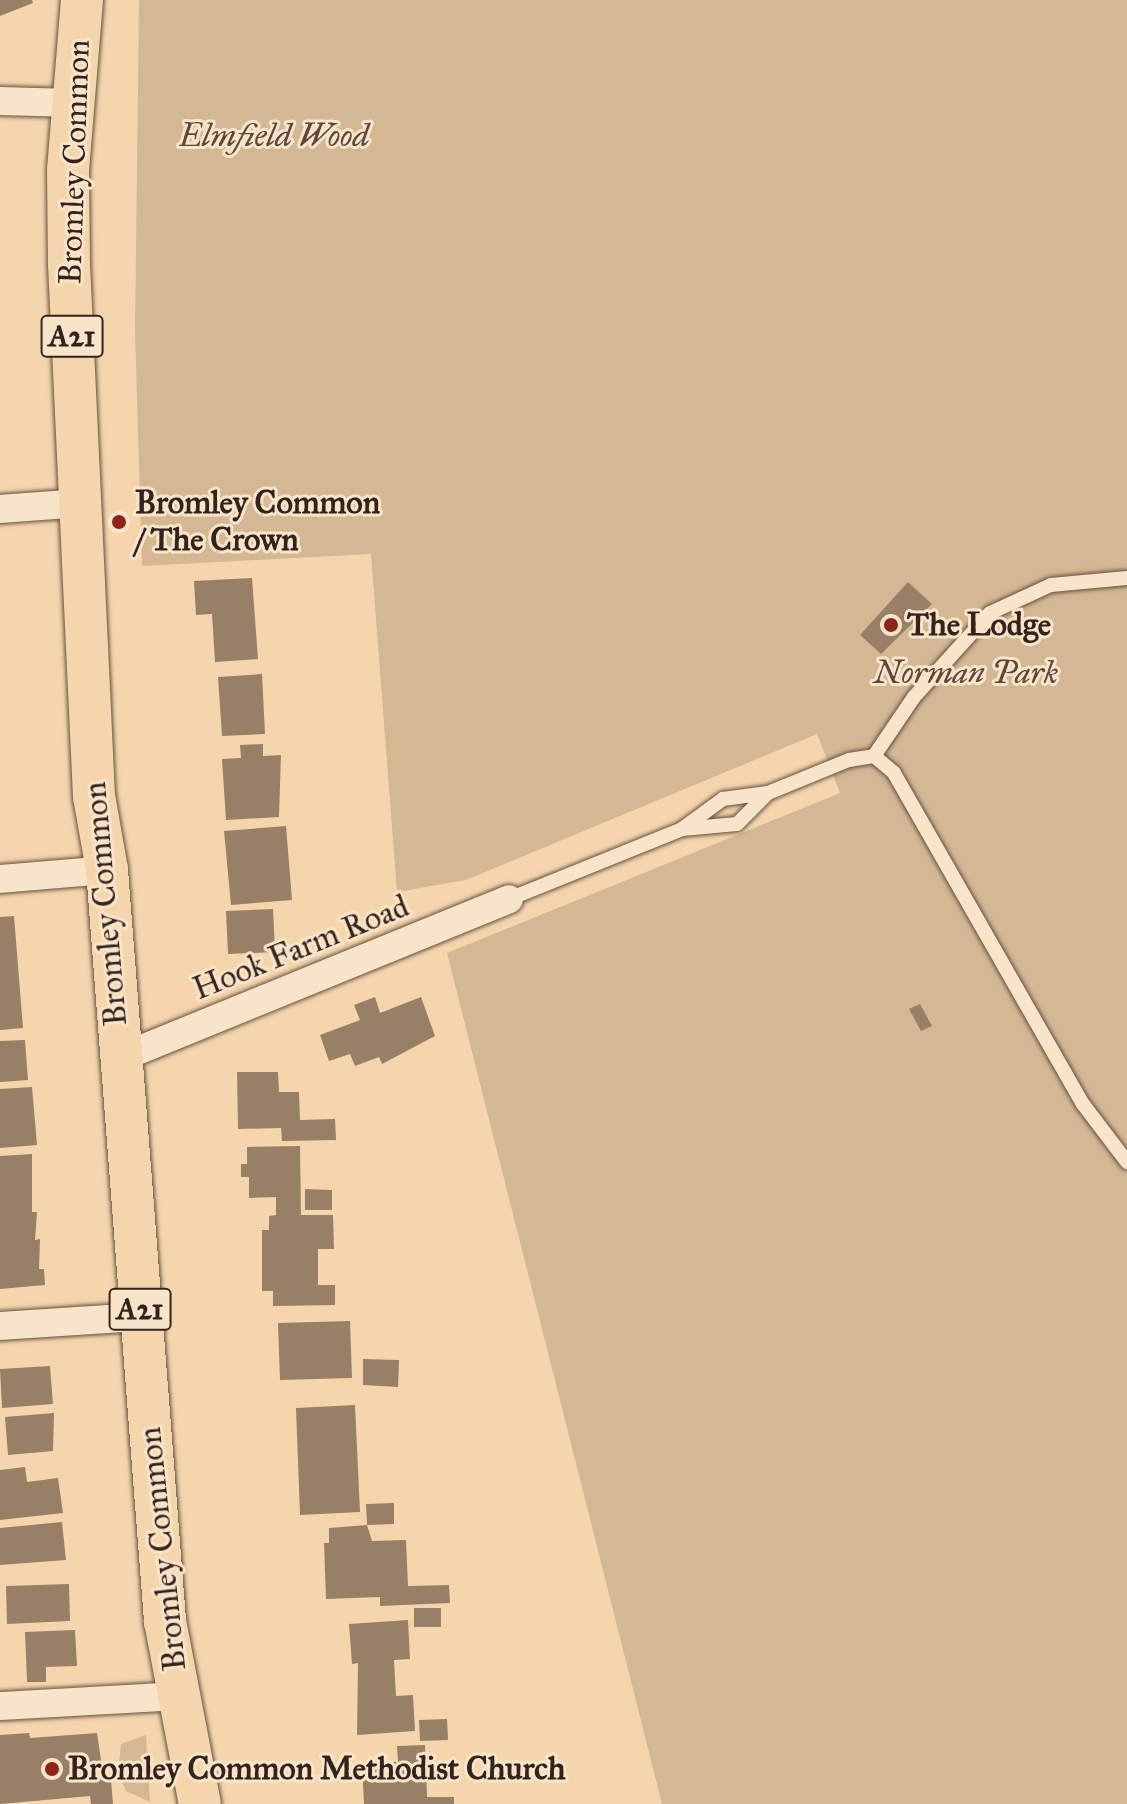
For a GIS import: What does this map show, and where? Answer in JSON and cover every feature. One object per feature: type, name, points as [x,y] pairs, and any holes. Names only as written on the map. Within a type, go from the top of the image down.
[{"type":"main road","name":"Bromley Common","points":[[82,0],[72,103],[69,264],[94,796],[107,870],[165,1621],[200,1804]]},
{"type":"street","points":[[0,101],[72,103]]},
{"type":"street","points":[[0,509],[81,503]]},
{"type":"street","points":[[0,879],[107,870]]},
{"type":"street","name":"Hook Farm Road","points":[[120,1058],[509,899]]},
{"type":"street","points":[[0,1326],[140,1317]]},
{"type":"street","points":[[0,1706],[179,1696]]},
{"type":"lane","points":[[509,899],[682,829],[723,799],[768,793],[849,760],[874,756],[914,697],[990,613],[1051,585],[1127,578]]},
{"type":"lane","points":[[874,756],[894,773],[1083,1104],[1127,1162]]},
{"type":"lane","points":[[682,829],[737,824],[768,793]]},
{"type":"green space","points":[[139,0],[1127,0],[1127,1804],[662,1804],[447,953],[840,793],[817,734],[466,880],[397,892],[371,554],[142,566],[135,332]]},
{"type":"green space","points":[[146,1735],[150,1802],[126,1791],[118,1773],[121,1744]]},
{"type":"building","points":[[0,0],[32,0],[33,3],[0,16]]},
{"type":"building","points":[[252,578],[258,659],[215,662],[212,614],[196,615],[194,581]]},
{"type":"building","name":"The Lodge","points":[[908,582],[932,604],[881,654],[860,635]]},
{"type":"building","points":[[262,674],[265,734],[222,736],[218,677]]},
{"type":"building","points":[[263,744],[263,756],[281,755],[279,817],[226,820],[222,759],[241,758],[240,745]]},
{"type":"building","points":[[286,826],[292,900],[231,905],[224,831]]},
{"type":"building","points":[[273,909],[275,952],[228,954],[226,911]]},
{"type":"building","points":[[14,916],[23,1028],[0,1030],[0,917]]},
{"type":"building","points":[[375,997],[380,1013],[421,997],[435,1036],[382,1064],[379,1057],[355,1066],[350,1054],[329,1061],[320,1035],[360,1020],[354,1005]]},
{"type":"building","points":[[920,1004],[932,1026],[921,1031],[909,1009]]},
{"type":"building","points":[[25,1040],[28,1080],[0,1082],[0,1041]]},
{"type":"building","points":[[237,1072],[278,1072],[279,1092],[299,1092],[300,1120],[335,1119],[336,1140],[282,1141],[281,1128],[238,1129]]},
{"type":"building","points":[[32,1087],[37,1145],[0,1148],[0,1089]]},
{"type":"building","points":[[300,1146],[301,1215],[333,1215],[334,1249],[318,1249],[318,1285],[335,1285],[335,1305],[273,1306],[273,1291],[262,1291],[262,1230],[269,1230],[269,1216],[276,1215],[276,1197],[249,1198],[249,1177],[241,1177],[241,1164],[247,1164],[247,1147]]},
{"type":"building","points":[[32,1154],[32,1212],[37,1212],[35,1240],[40,1239],[39,1269],[44,1269],[45,1285],[0,1289],[0,1156]]},
{"type":"building","points":[[305,1189],[332,1190],[332,1210],[305,1210]]},
{"type":"building","points":[[350,1321],[352,1378],[280,1380],[278,1323]]},
{"type":"building","points":[[363,1359],[399,1360],[398,1387],[363,1385]]},
{"type":"building","points":[[50,1366],[53,1404],[2,1408],[0,1369]]},
{"type":"building","points":[[355,1405],[360,1512],[300,1515],[296,1408]]},
{"type":"building","points":[[54,1413],[53,1451],[8,1455],[5,1417]]},
{"type":"building","points":[[25,1467],[27,1482],[58,1478],[63,1513],[0,1520],[0,1470]]},
{"type":"building","points":[[394,1503],[394,1524],[367,1525],[366,1504]]},
{"type":"building","points":[[62,1522],[66,1560],[0,1565],[0,1528]]},
{"type":"building","points":[[367,1525],[372,1541],[406,1540],[408,1586],[449,1585],[450,1603],[380,1606],[380,1597],[326,1599],[324,1543],[329,1543],[329,1528]]},
{"type":"building","points":[[69,1584],[70,1621],[7,1624],[6,1586]]},
{"type":"building","points":[[414,1608],[441,1608],[441,1627],[414,1627]]},
{"type":"building","points":[[408,1620],[410,1659],[394,1660],[396,1696],[413,1695],[415,1731],[357,1735],[358,1663],[352,1664],[349,1624]]},
{"type":"building","points":[[75,1630],[77,1666],[46,1667],[46,1682],[27,1682],[25,1632]]},
{"type":"building","points":[[447,1719],[448,1740],[420,1741],[419,1720]]},
{"type":"building","name":"Bromley Common Methodist Church","points":[[29,1733],[30,1738],[97,1733],[104,1781],[111,1780],[113,1804],[91,1804],[90,1796],[0,1804],[0,1735]]},
{"type":"building","points":[[425,1745],[427,1797],[454,1797],[454,1804],[364,1804],[362,1763],[398,1762],[397,1746]]},
{"type":"place","name":"Bromley Common / The Crown","points":[[119,522]]},
{"type":"place","name":"The Lodge","points":[[891,625]]},
{"type":"place","name":"Bromley Common Methodist Church","points":[[52,1769]]},
{"type":"park label","name":"Elmfield Wood","points":[[274,136]]},
{"type":"park label","name":"Norman Park","points":[[966,673]]}]
